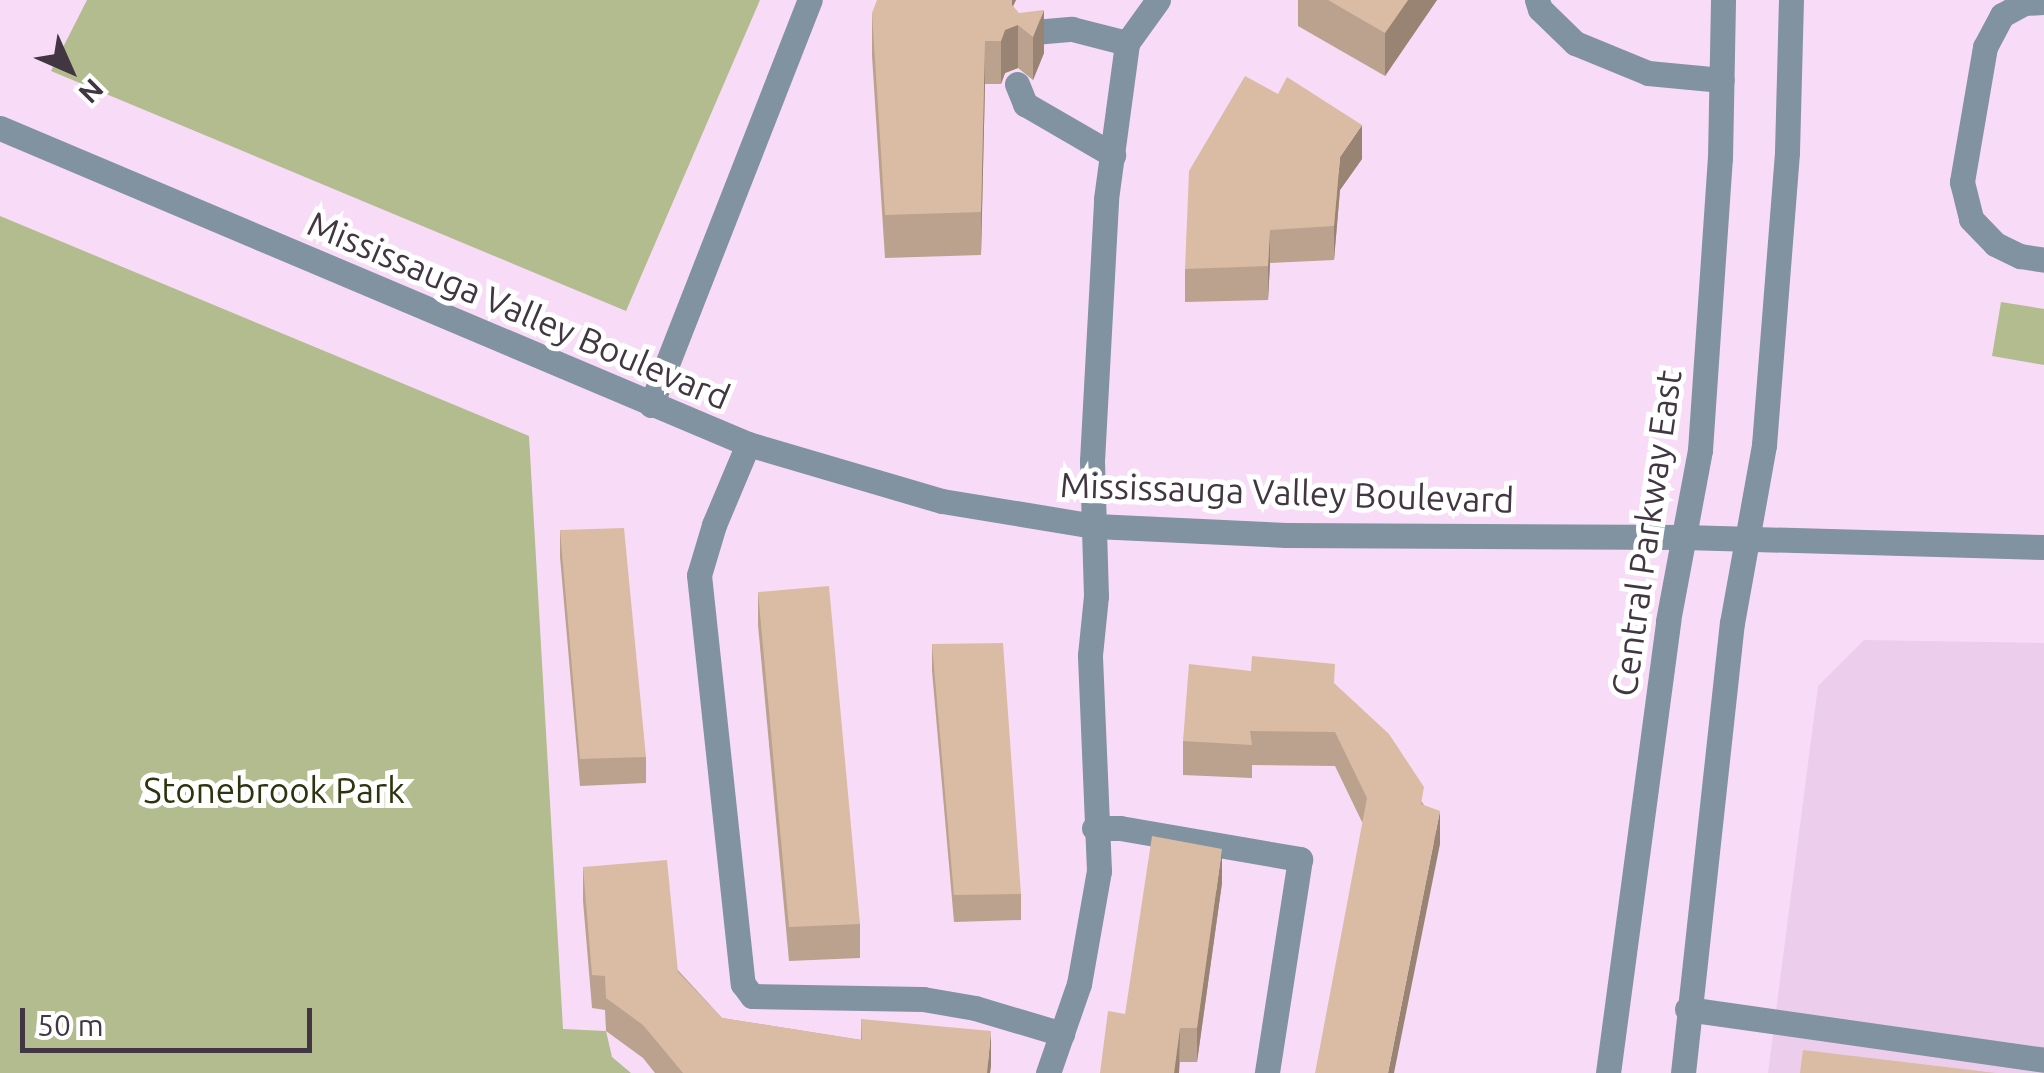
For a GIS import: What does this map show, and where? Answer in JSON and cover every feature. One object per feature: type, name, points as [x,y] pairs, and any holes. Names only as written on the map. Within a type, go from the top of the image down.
[{"type":"street","points":[[651,405],[810,0]]},
{"type":"street","points":[[1048,1073],[1091,934],[1099,871],[1094,828],[1090,656],[1096,596],[1092,461],[1113,155],[1128,43],[1158,0]]},
{"type":"street","points":[[1537,0],[1540,10],[1575,43],[1648,73],[1722,80]]},
{"type":"street","name":"Central Parkway East","points":[[1608,1073],[1668,621],[1700,450],[1724,0]]},
{"type":"street","points":[[1683,1073],[1732,623],[1764,445],[1788,152],[1791,0]]},
{"type":"street","points":[[2044,2],[2024,2],[2002,16],[1985,47],[1962,182],[1971,219],[1995,244],[2020,256],[2044,260]]},
{"type":"street","points":[[1026,42],[1034,32],[1072,29],[1128,43]]},
{"type":"street","points":[[1017,84],[1025,104],[1113,155]]},
{"type":"street","name":"Mississauga Valley Boulevard","points":[[0,128],[748,444],[942,501],[1095,526],[1286,535],[1684,537],[2044,547]]},
{"type":"street","points":[[748,444],[714,525],[699,574],[743,984],[752,996],[923,999],[975,1008],[1062,1034]]},
{"type":"street","points":[[1094,828],[1120,828],[1300,858],[1266,1073]]},
{"type":"street","points":[[1687,1009],[2044,1060]]},
{"type":"shaded area","points":[[1864,640],[2044,643],[2044,1073],[1768,1073],[1818,686]]},
{"type":"green space","points":[[87,0],[760,0],[626,311],[51,71]]},
{"type":"green space","name":"Stonebrook Park","points":[[0,216],[529,436],[563,1029],[606,1031],[612,1057],[631,1073],[0,1073]]},
{"type":"green space","points":[[2001,302],[2044,309],[2044,365],[1992,356]]},
{"type":"building","points":[[877,0],[1012,0],[1019,13],[1044,10],[1033,37],[1018,25],[1005,30],[1001,41],[985,41],[981,212],[885,215],[872,13]]},
{"type":"building","points":[[1328,0],[1408,0],[1385,33]]},
{"type":"building","points":[[1245,76],[1278,94],[1287,77],[1362,125],[1340,157],[1334,226],[1270,230],[1268,266],[1185,269],[1189,171]]},
{"type":"building","points":[[624,528],[646,757],[580,759],[560,530]]},
{"type":"building","points":[[829,586],[860,924],[789,927],[758,592]]},
{"type":"building","points":[[1003,643],[1021,894],[954,895],[932,644]]},
{"type":"building","points":[[1252,656],[1335,664],[1334,683],[1389,734],[1424,787],[1421,804],[1440,811],[1388,1073],[1315,1073],[1367,798],[1335,732],[1250,731],[1252,745],[1183,741],[1189,664],[1251,671]]},
{"type":"building","points":[[1152,836],[1222,849],[1197,1028],[1180,1028],[1174,1073],[1100,1073],[1108,1011],[1125,1014]]},
{"type":"building","points":[[667,860],[678,972],[722,1018],[862,1040],[861,1019],[991,1031],[987,1073],[683,1073],[643,1025],[606,998],[605,976],[592,975],[583,867]]},
{"type":"building","points":[[1803,1050],[1996,1073],[1800,1073]]}]
